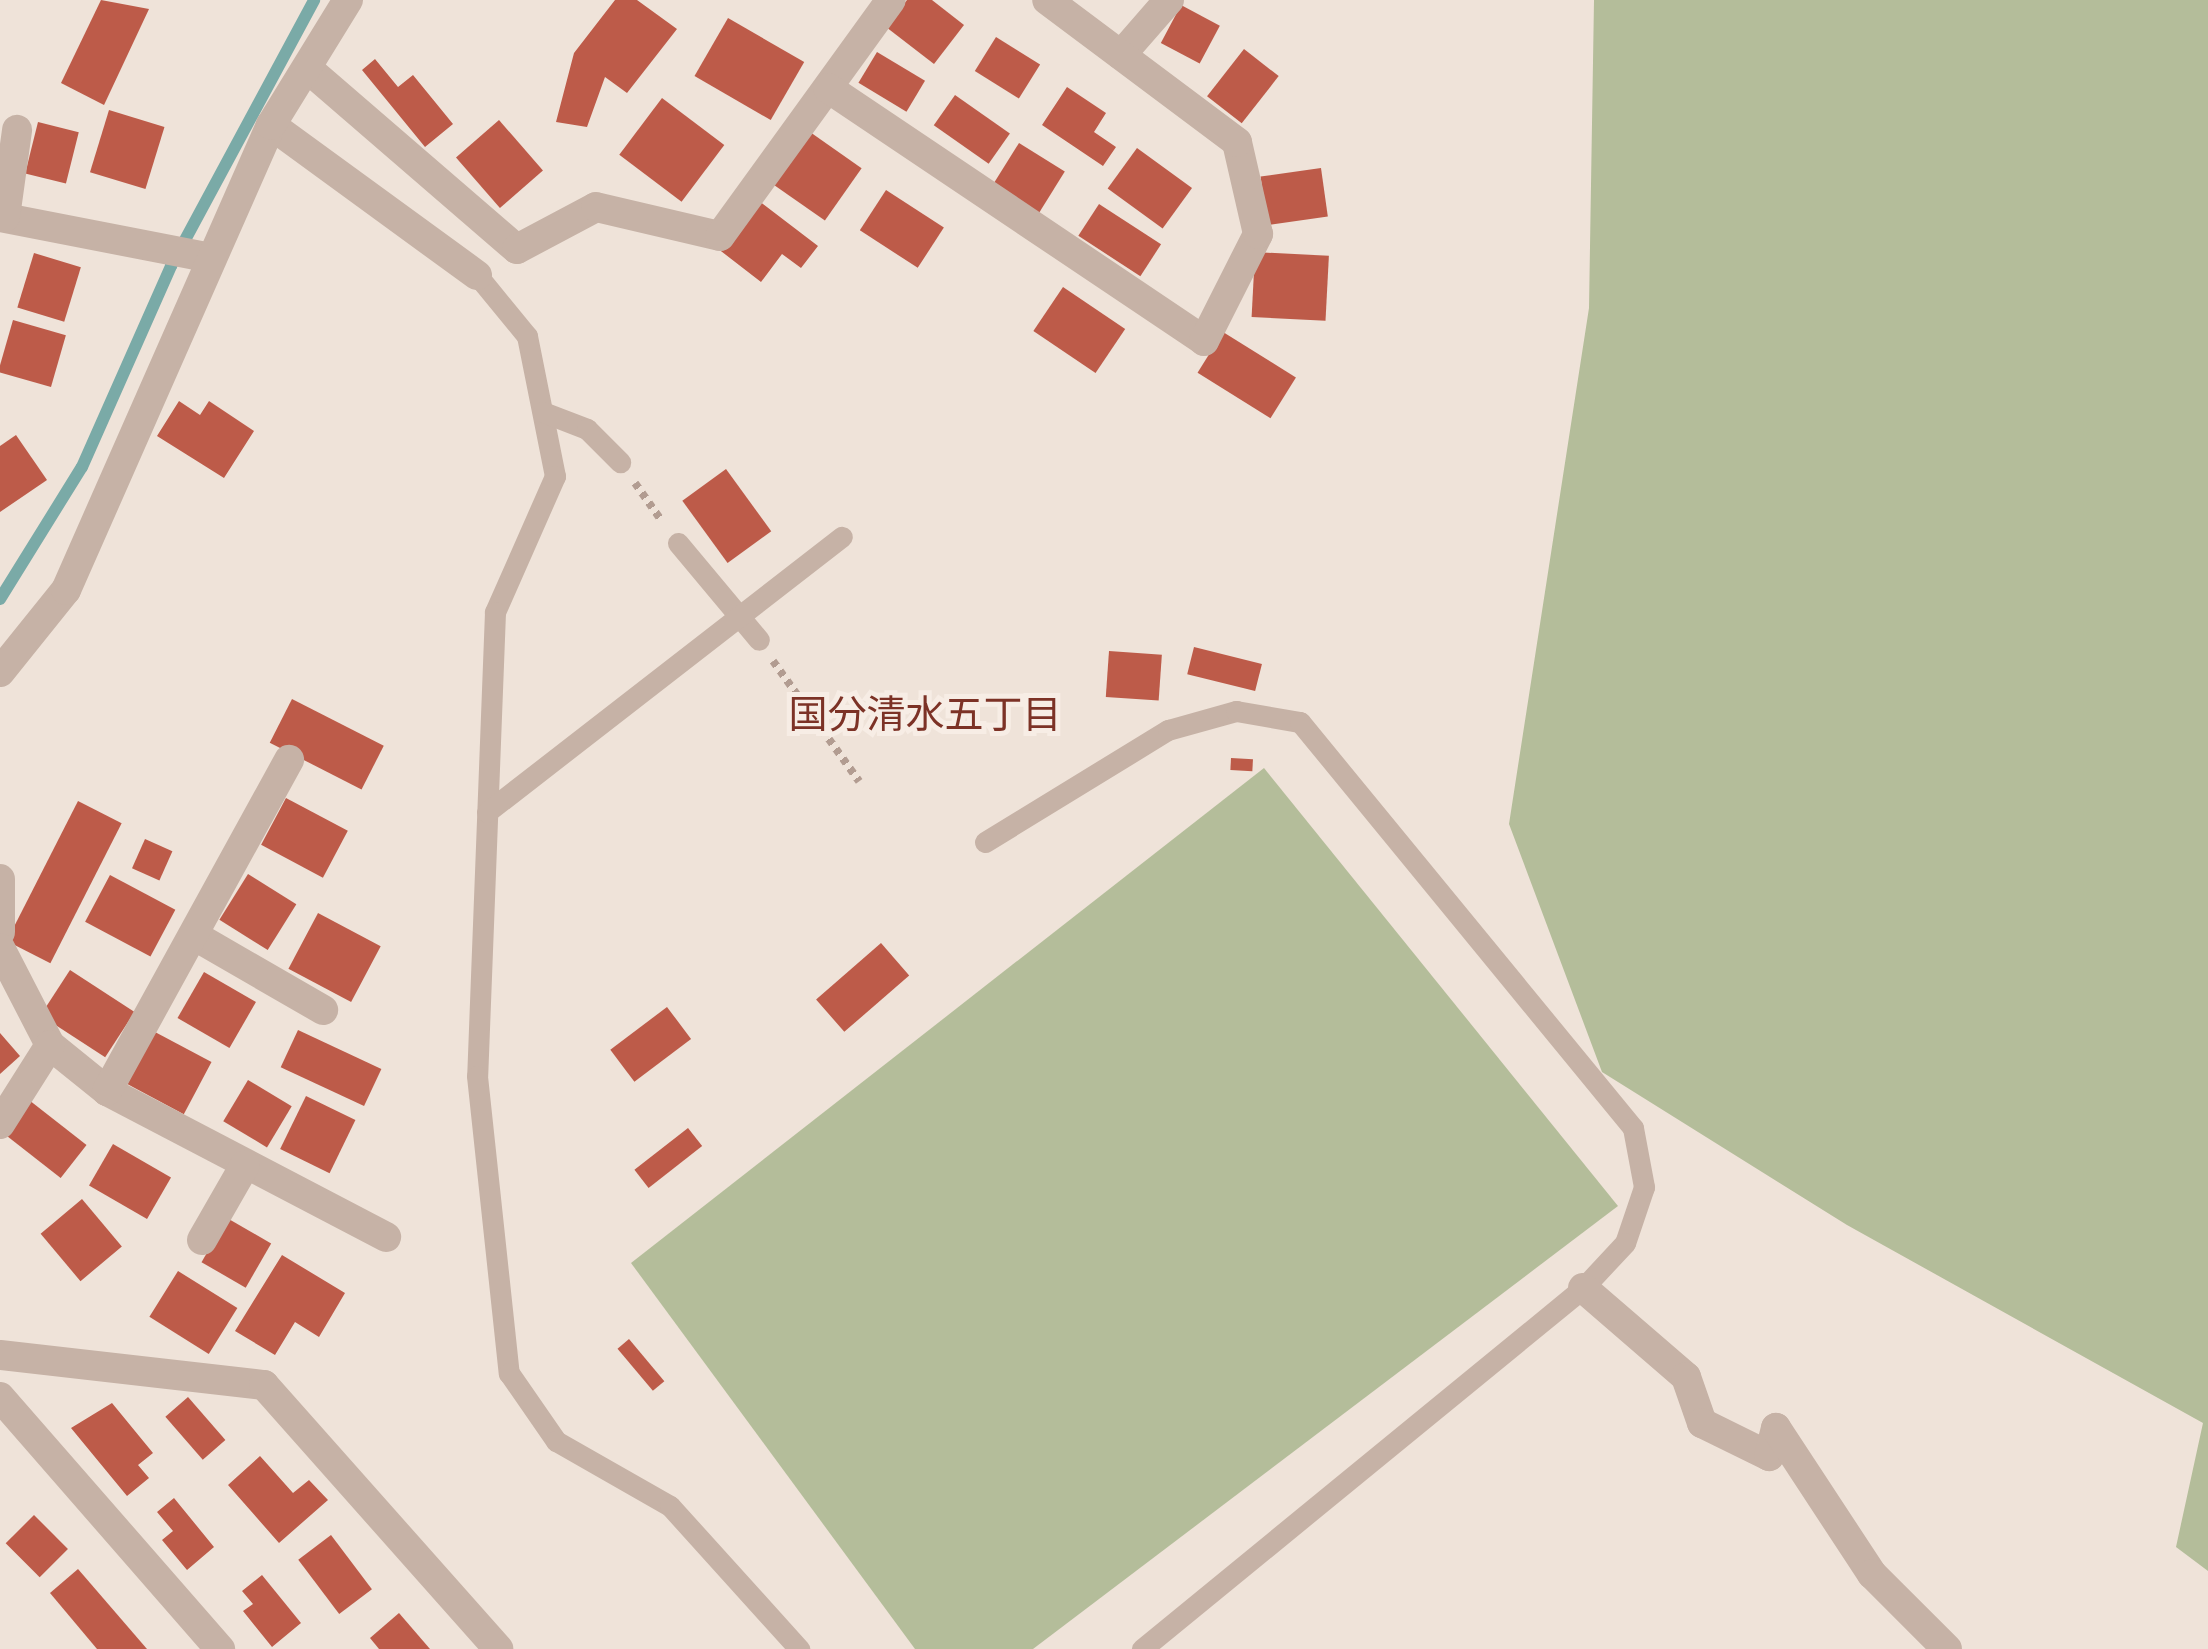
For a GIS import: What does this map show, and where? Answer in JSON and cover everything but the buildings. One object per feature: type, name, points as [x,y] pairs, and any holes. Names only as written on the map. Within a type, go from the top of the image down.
[{"type":"street","points":[[0,672],[66,590],[209,258],[272,125],[348,0]]},
{"type":"street","points":[[307,68],[517,249],[596,207],[720,236],[891,0]]},
{"type":"street","points":[[828,88],[1204,341],[1258,234],[1237,142],[1047,0]]},
{"type":"street","points":[[1120,55],[1169,0]]},
{"type":"street","points":[[272,125],[477,275]]},
{"type":"street","points":[[17,130],[2,217],[209,258]]},
{"type":"street","points":[[107,1091],[289,760]]},
{"type":"street","points":[[0,879],[0,932]]},
{"type":"street","points":[[195,936],[322,1010]]},
{"type":"street","points":[[0,948],[50,1046],[107,1091],[386,1237]]},
{"type":"street","points":[[0,1124],[50,1046]]},
{"type":"street","points":[[202,1240],[244,1166]]},
{"type":"street","points":[[1583,1288],[1686,1377],[1702,1424],[1769,1456],[1776,1429],[1872,1574],[1947,1649]]},
{"type":"street","points":[[0,1355],[264,1385],[499,1649]]},
{"type":"street","points":[[0,1397],[220,1649]]},
{"type":"lane","points":[[477,275],[527,336],[555,476],[495,612],[477,1076],[509,1373],[556,1441],[670,1506],[799,1649]]},
{"type":"lane","points":[[543,412],[587,430],[620,462]]},
{"type":"lane","points":[[488,812],[842,537]]},
{"type":"lane","points":[[678,543],[759,640]]},
{"type":"lane","points":[[985,842],[1168,730],[1236,711],[1300,722],[1633,1128],[1644,1187],[1624,1243],[1583,1288],[1142,1649]]},
{"type":"path","points":[[620,462],[678,543]]},
{"type":"path","points":[[759,640],[859,781]]},
{"type":"green space","points":[[1594,0],[2208,0],[2208,1571],[2176,1547],[2203,1423],[1847,1225],[1602,1072],[1509,824],[1589,308]]},
{"type":"green space","points":[[1264,768],[1618,1206],[1033,1649],[915,1649],[631,1263]]},
{"type":"waterway","points":[[0,599],[82,467],[171,266],[314,0]]},
{"type":"district","name":"国分清水五丁目","points":[[925,715]]}]
